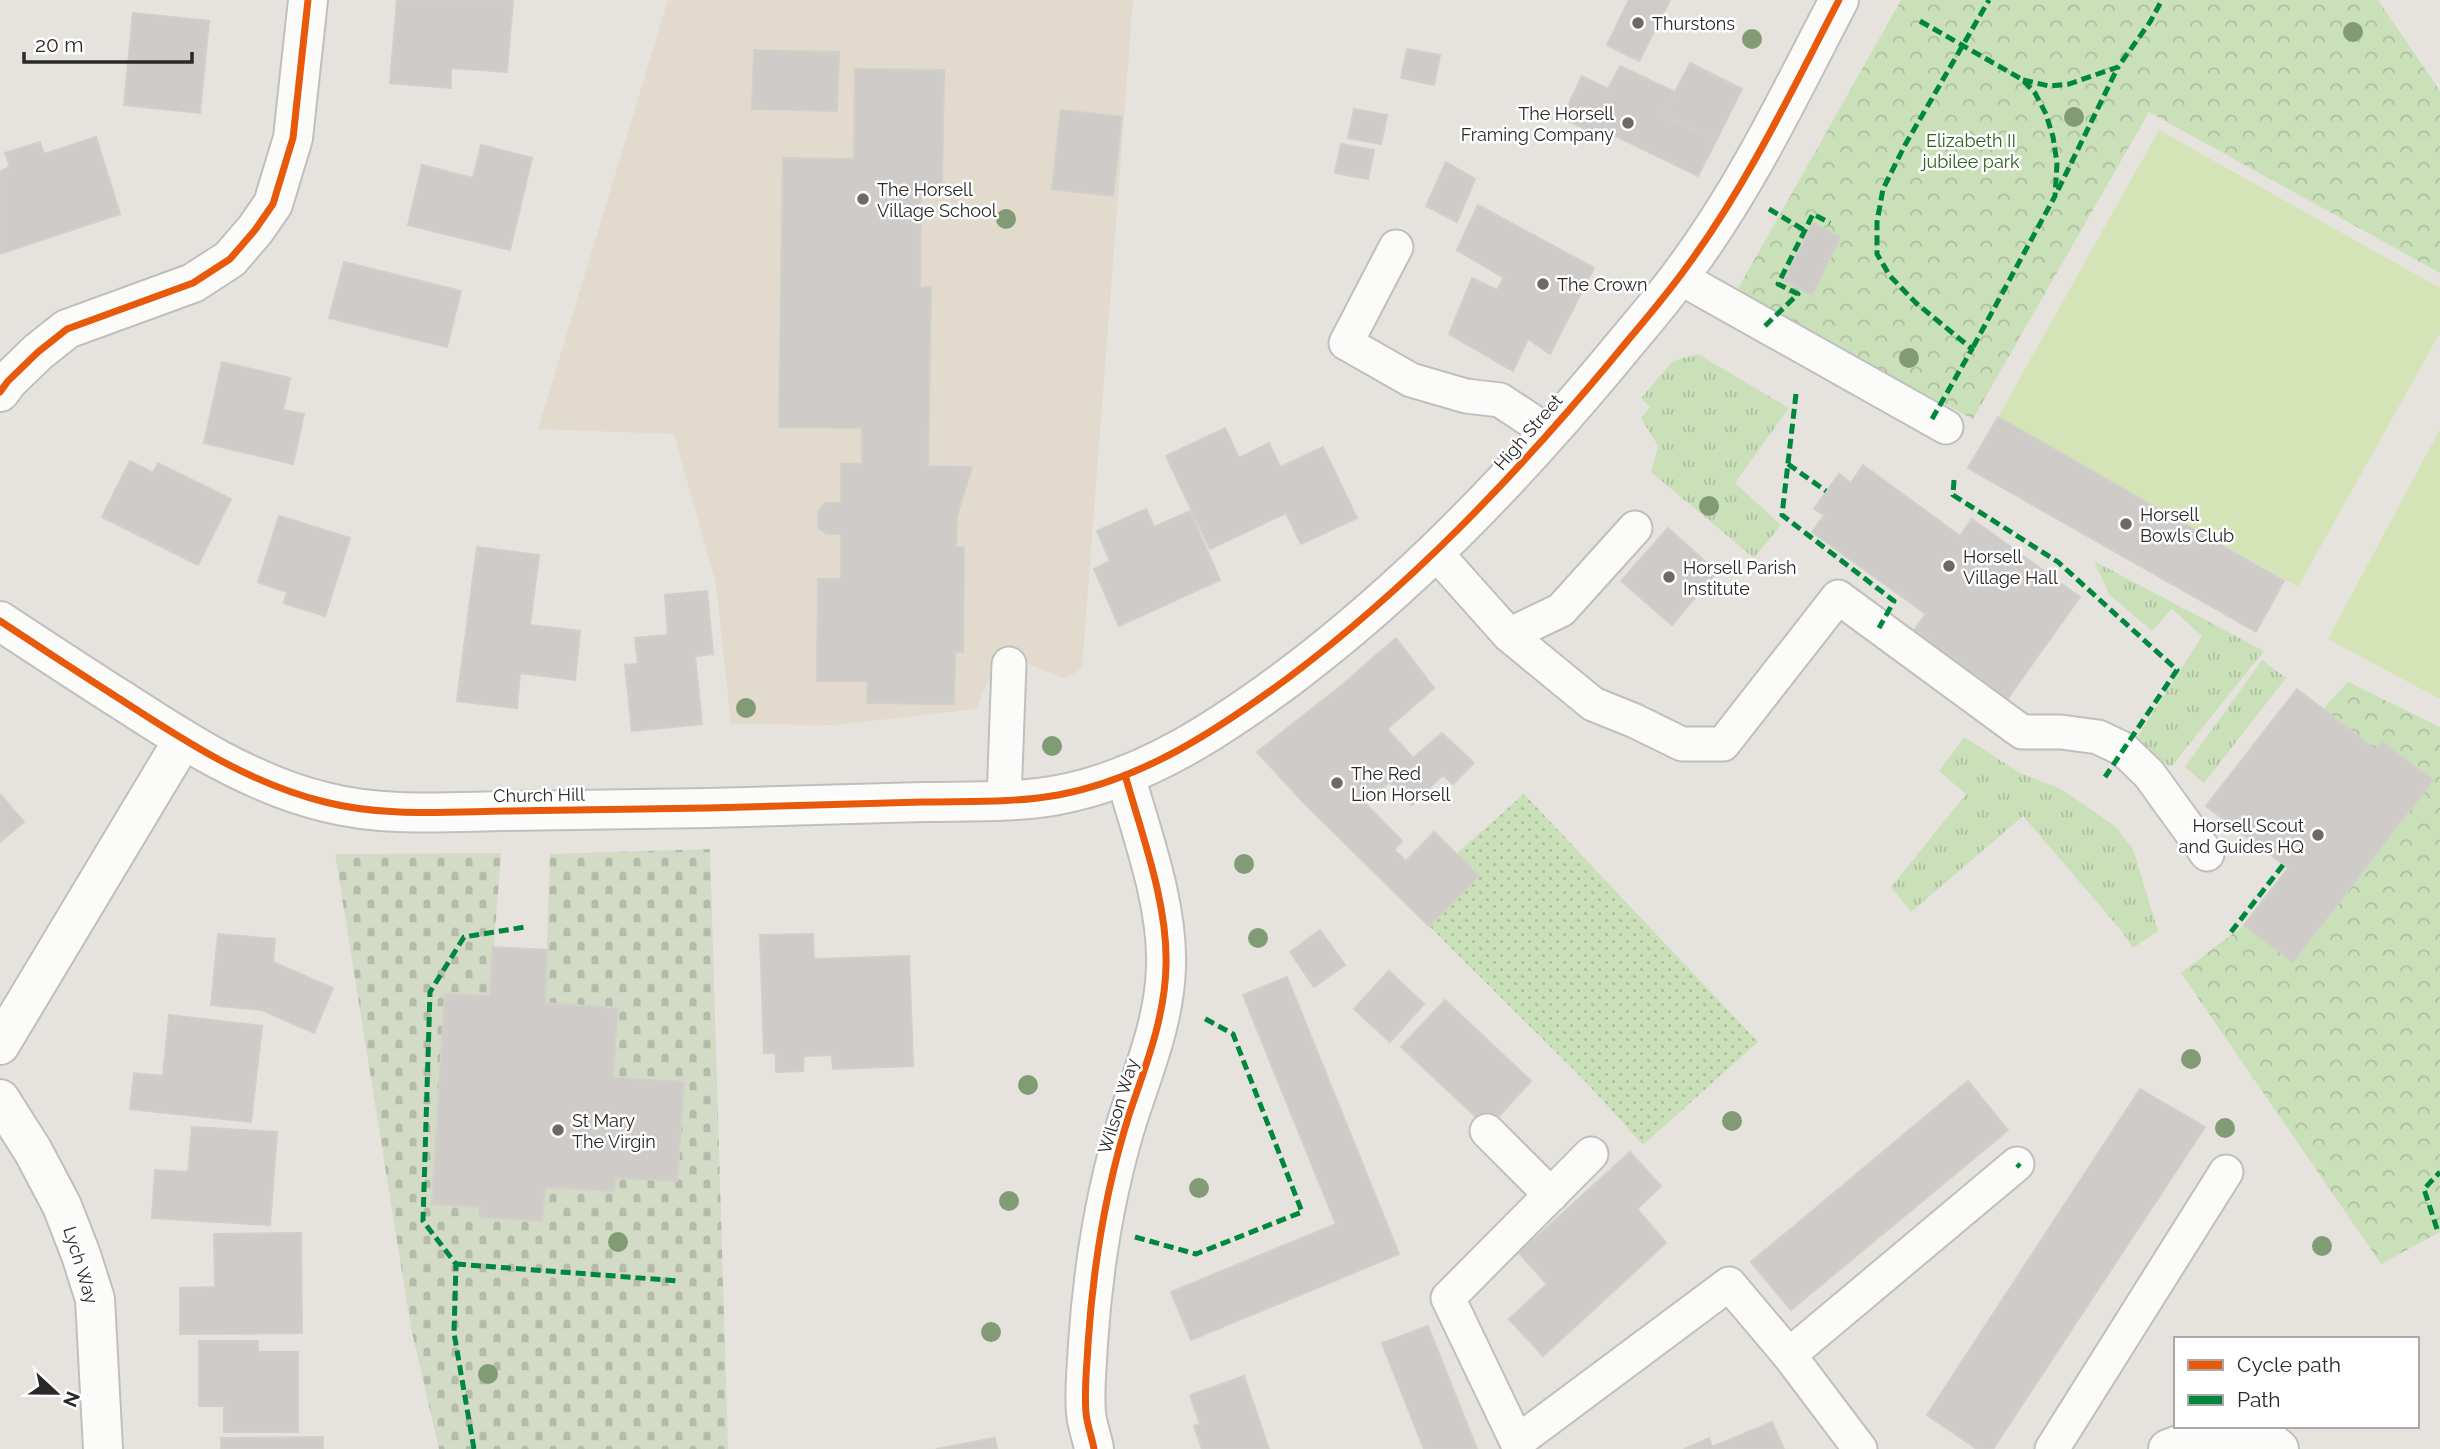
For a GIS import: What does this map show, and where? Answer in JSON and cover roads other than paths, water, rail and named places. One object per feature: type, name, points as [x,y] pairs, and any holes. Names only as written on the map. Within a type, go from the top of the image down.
[{"type":"street","points":[[0,392],[38,352],[67,330],[193,284],[230,259],[256,230],[273,204],[293,138],[307,0]]},
{"type":"street","name":"High Street","points":[[1125,775],[1157,762],[1249,706],[1352,628],[1467,522],[1550,433],[1679,277],[1714,227],[1752,165],[1839,0]]},
{"type":"street","name":"Church Hill","points":[[0,621],[183,740],[234,768],[323,802],[371,810],[425,812],[1004,800],[1060,794],[1125,775]]},
{"type":"street","points":[[0,1045],[183,740]]},
{"type":"street","name":"Wilson Way","points":[[1094,1449],[1086,1413],[1091,1296],[1117,1160],[1150,1057],[1166,966],[1156,883],[1125,775]]},
{"type":"street","name":"Lych Way","points":[[0,1099],[33,1151],[62,1206],[95,1299],[103,1449]]},
{"type":"street","points":[[2168,1449],[2187,1441],[2242,1433],[2274,1444],[2279,1449]]},
{"type":"lane","points":[[1396,247],[1346,343],[1411,380],[1466,396],[1500,400],[1550,433]]},
{"type":"lane","points":[[1679,277],[1946,427]]},
{"type":"lane","points":[[1509,635],[1561,610],[1636,528]]},
{"type":"lane","points":[[1435,552],[1509,635],[1593,704],[1682,744],[1723,744],[1838,597],[2022,732],[2062,732],[2098,737],[2123,749],[2149,774],[2207,854]]},
{"type":"lane","points":[[1004,800],[1009,664]]},
{"type":"lane","points":[[1487,1131],[1551,1195]]},
{"type":"lane","points":[[1591,1154],[1448,1298],[1517,1442],[1729,1284],[1789,1355],[1860,1449]]},
{"type":"lane","points":[[1789,1355],[2017,1164]]},
{"type":"lane","points":[[2052,1449],[2226,1172]]},
{"type":"place","name":"Thurstons","points":[[1638,23]]},
{"type":"place","name":"The Horsell Framing Company","points":[[1628,123]]},
{"type":"place","name":"The Horsell Village School","points":[[863,199]]},
{"type":"place","name":"The Crown","points":[[1543,284]]},
{"type":"place","name":"Horsell Bowls Club","points":[[2126,524]]},
{"type":"place","name":"Horsell Village Hall","points":[[1949,566]]},
{"type":"place","name":"Horsell Parish Institute","points":[[1669,577]]},
{"type":"place","name":"The Red Lion Horsell","points":[[1337,783]]},
{"type":"place","name":"Horsell Scout and Guides HQ","points":[[2318,835]]},
{"type":"place","name":"St Mary The Virgin","points":[[558,1130]]},
{"type":"park label","name":"Elizabeth II jubilee park","points":[[1971,150]]}]
